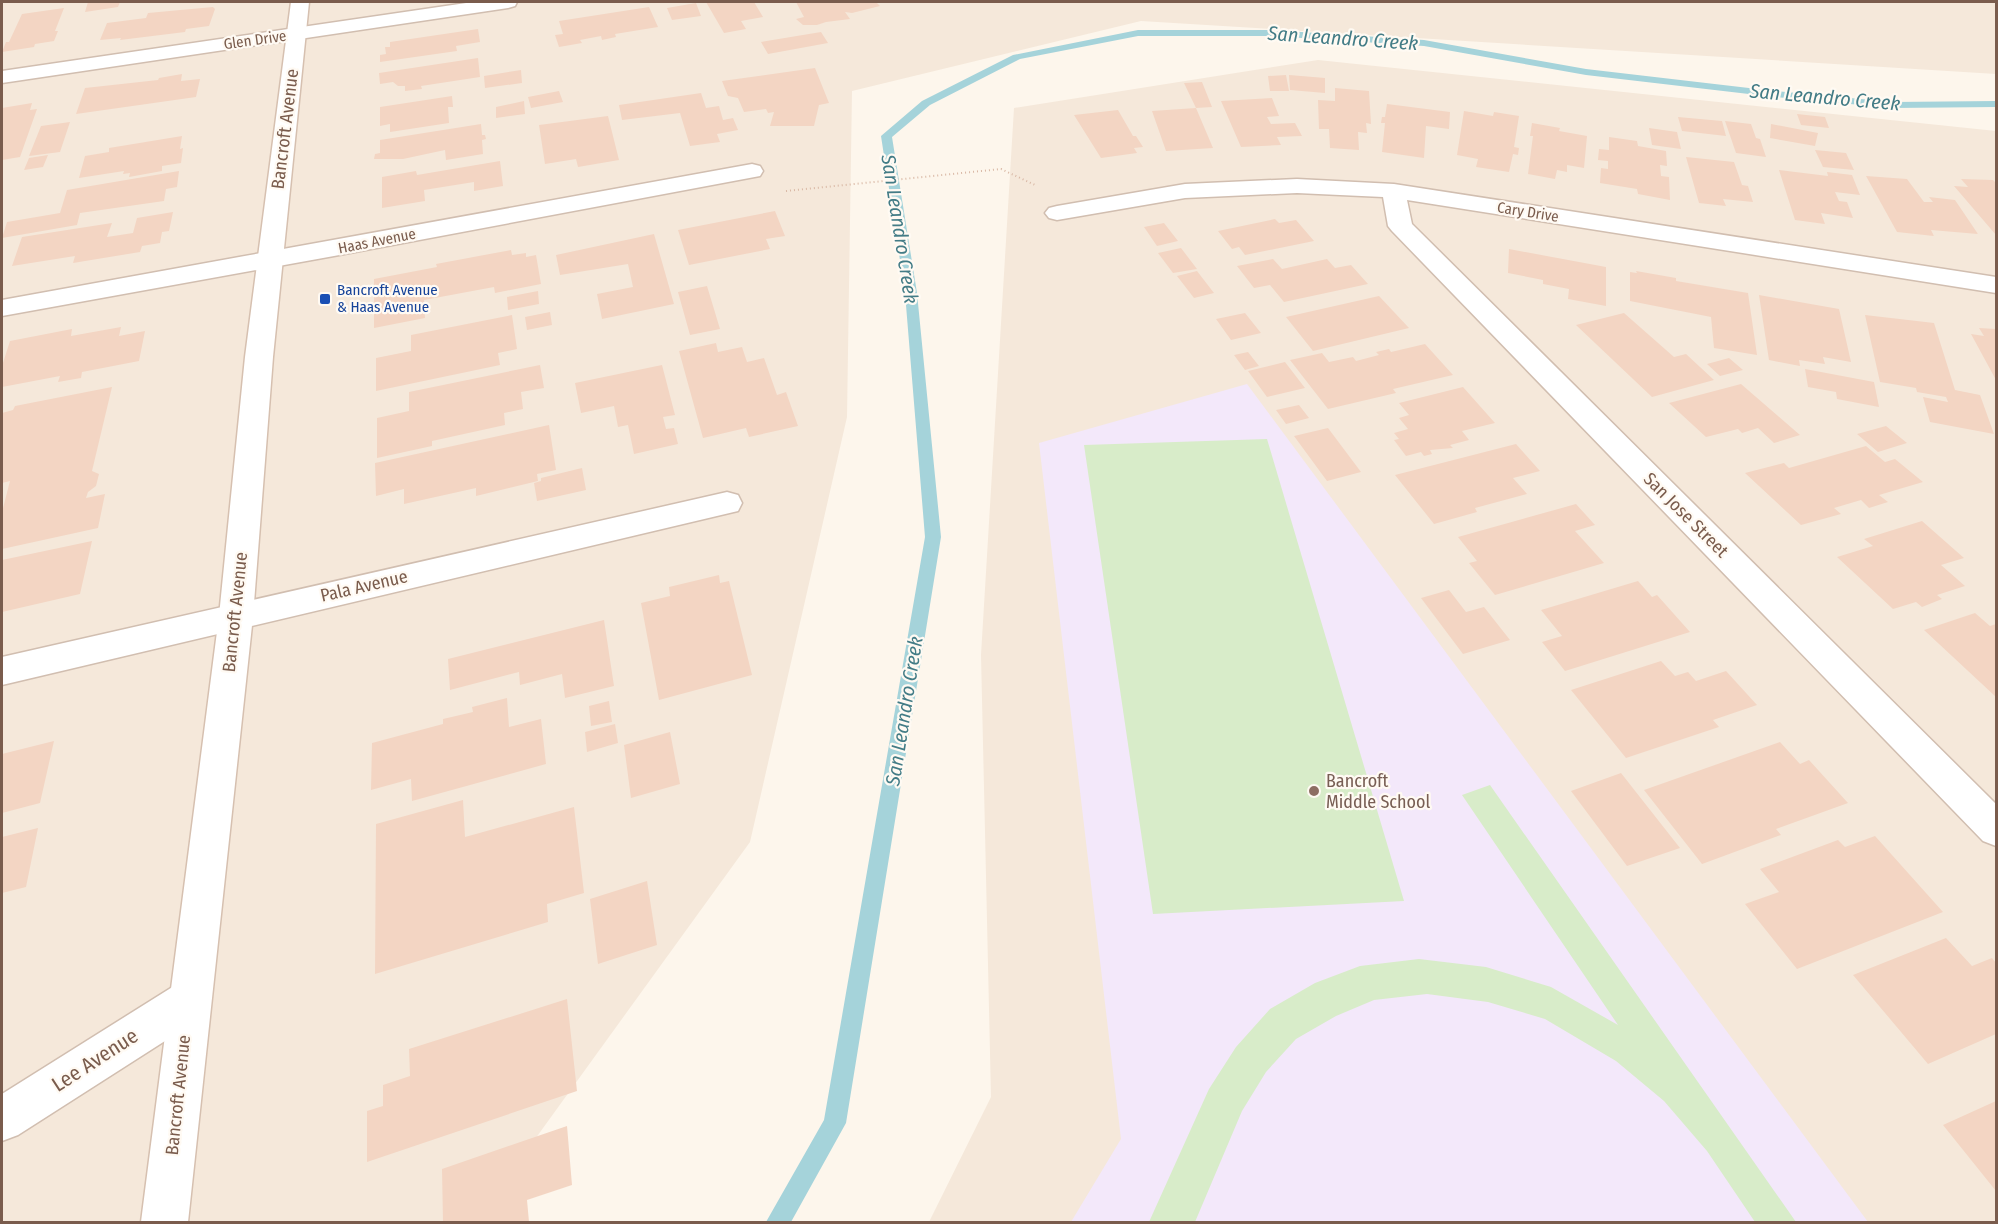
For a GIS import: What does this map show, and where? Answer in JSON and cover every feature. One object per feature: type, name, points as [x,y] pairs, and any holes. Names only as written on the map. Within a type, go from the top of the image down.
[{"type":"street","name":"Bancroft Avenue","points":[[164,1222],[236,616],[270,260],[300,2]]},
{"type":"street","name":"Glen Drive","points":[[2,77],[508,2]]},
{"type":"street","name":"Haas Avenue","points":[[2,308],[752,171]]},
{"type":"street","name":"Cary Drive","points":[[1057,213],[1185,191],[1297,186],[1394,191],[1996,285]]},
{"type":"street","name":"San Jose Street","points":[[1394,191],[1400,226],[1996,829]]},
{"type":"street","name":"Pala Avenue","points":[[2,671],[727,503]]},
{"type":"street","name":"Lee Avenue","points":[[2,1119],[189,1001]]},
{"type":"path","points":[[778,192],[1001,169],[1041,187]]},
{"type":"shaded area","points":[[2,2],[1996,2],[1996,74],[1141,21],[852,91],[847,417],[750,842],[475,1222],[2,1222]]},
{"type":"shaded area","points":[[1318,60],[1996,131],[1996,1222],[929,1222],[991,1097],[981,655],[1014,108]]},
{"type":"shaded area","name":"Bancroft Middle School","points":[[1247,384],[1868,1222],[1071,1222],[1121,1139],[1039,443]]},
{"type":"green space","points":[[1267,439],[1404,901],[1153,914],[1084,445]]},
{"type":"green space","points":[[1490,785],[1796,1222],[1755,1222],[1707,1151],[1664,1101],[1616,1061],[1545,1019],[1488,1002],[1427,994],[1374,1000],[1336,1016],[1296,1039],[1266,1072],[1242,1111],[1195,1222],[1149,1222],[1209,1089],[1236,1047],[1270,1009],[1315,983],[1360,966],[1419,959],[1486,967],[1551,987],[1618,1025],[1462,795]]},
{"type":"building","points":[[88,2],[120,2],[118,7],[85,12]]},
{"type":"building","points":[[706,2],[754,2],[763,17],[741,21],[746,29],[724,33]]},
{"type":"building","points":[[796,2],[876,2],[880,6],[852,13],[845,12],[850,19],[803,25],[796,19],[804,17]]},
{"type":"building","points":[[696,3],[701,16],[672,20],[667,8]]},
{"type":"building","points":[[213,7],[215,9],[209,26],[186,29],[185,32],[120,40],[121,38],[100,40],[107,23],[146,18],[148,13]]},
{"type":"building","points":[[649,7],[658,27],[615,34],[616,37],[602,40],[601,36],[580,40],[582,43],[559,47],[555,35],[563,34],[559,21]]},
{"type":"building","points":[[64,8],[55,31],[58,31],[54,41],[2,52],[22,14]]},
{"type":"building","points":[[478,29],[480,42],[456,46],[457,51],[380,62],[380,55],[386,54],[385,47],[390,47],[390,42]]},
{"type":"building","points":[[821,32],[828,43],[768,54],[761,42]]},
{"type":"building","points":[[478,58],[480,77],[421,86],[422,89],[405,91],[405,86],[398,86],[393,82],[380,84],[379,73]]},
{"type":"building","points":[[815,68],[829,103],[819,105],[814,126],[770,126],[774,112],[768,113],[766,109],[744,112],[738,98],[728,96],[722,81]]},
{"type":"building","points":[[521,70],[522,83],[485,88],[484,76]]},
{"type":"building","points":[[182,74],[181,81],[200,79],[196,97],[76,114],[85,88],[158,80]]},
{"type":"building","points":[[1286,75],[1289,91],[1270,91],[1268,76]]},
{"type":"building","points":[[1289,75],[1325,78],[1325,93],[1290,90]]},
{"type":"building","points":[[1202,82],[1212,107],[1196,108],[1184,83]]},
{"type":"building","points":[[1335,88],[1369,91],[1371,124],[1366,123],[1367,133],[1358,132],[1359,150],[1330,148],[1329,129],[1319,129],[1318,100],[1335,101]]},
{"type":"building","points":[[559,91],[563,102],[531,108],[528,97]]},
{"type":"building","points":[[701,93],[706,108],[719,106],[723,120],[733,118],[738,130],[717,134],[720,142],[690,146],[680,113],[622,120],[619,105]]},
{"type":"building","points":[[452,96],[453,107],[448,107],[449,123],[390,132],[390,124],[380,126],[380,107]]},
{"type":"building","points":[[1272,98],[1279,116],[1267,117],[1271,124],[1295,123],[1302,136],[1277,137],[1281,145],[1241,147],[1221,101]]},
{"type":"building","points":[[524,101],[525,114],[496,118],[496,107]]},
{"type":"building","points":[[32,103],[30,110],[37,109],[20,157],[2,160],[2,108]]},
{"type":"building","points":[[1387,104],[1450,112],[1449,129],[1426,126],[1424,158],[1382,152],[1385,123],[1381,123],[1382,117],[1385,117]]},
{"type":"building","points":[[1196,108],[1213,148],[1166,151],[1152,111]]},
{"type":"building","points":[[1118,110],[1133,136],[1136,136],[1143,147],[1134,148],[1137,153],[1101,158],[1074,115]]},
{"type":"building","points":[[1464,111],[1493,116],[1494,112],[1519,116],[1514,147],[1519,148],[1518,155],[1513,154],[1509,172],[1476,167],[1478,159],[1457,155]]},
{"type":"building","points":[[1797,114],[1825,117],[1829,128],[1801,125]]},
{"type":"building","points":[[608,116],[619,160],[578,167],[576,159],[545,164],[539,125]]},
{"type":"building","points":[[1678,117],[1722,121],[1726,136],[1682,131]]},
{"type":"building","points":[[1725,121],[1751,124],[1756,138],[1760,139],[1766,157],[1736,153]]},
{"type":"building","points":[[70,122],[60,152],[29,156],[41,126]]},
{"type":"building","points":[[1532,123],[1587,136],[1584,168],[1567,165],[1567,172],[1557,170],[1555,179],[1528,174],[1533,136],[1530,136]]},
{"type":"building","points":[[481,124],[482,135],[485,135],[486,139],[482,140],[483,154],[446,160],[445,150],[403,159],[374,159],[375,154],[380,153],[380,140]]},
{"type":"building","points":[[1771,124],[1818,133],[1815,146],[1770,138]]},
{"type":"building","points":[[1649,128],[1677,132],[1681,149],[1652,145]]},
{"type":"building","points":[[182,136],[181,163],[162,166],[162,171],[129,177],[130,173],[123,174],[124,171],[79,178],[85,156],[109,152],[109,148]]},
{"type":"building","points":[[1609,137],[1637,141],[1638,146],[1666,151],[1667,166],[1660,165],[1661,176],[1669,177],[1670,200],[1638,194],[1637,189],[1600,183],[1601,168],[1608,169],[1608,161],[1598,160],[1599,149],[1609,150]]},
{"type":"building","points":[[1815,150],[1846,153],[1854,170],[1823,167]]},
{"type":"building","points":[[48,155],[43,167],[24,170],[29,158]]},
{"type":"building","points":[[1686,157],[1734,162],[1742,185],[1748,186],[1753,202],[1723,199],[1726,206],[1699,203]]},
{"type":"building","points":[[500,161],[503,186],[474,191],[474,182],[424,190],[425,201],[382,208],[382,177],[416,171],[417,175]]},
{"type":"building","points":[[1779,170],[1828,176],[1827,172],[1852,175],[1860,195],[1835,192],[1839,201],[1847,202],[1853,218],[1821,213],[1825,224],[1795,220]]},
{"type":"building","points":[[179,171],[177,187],[166,189],[164,201],[80,213],[77,225],[2,238],[7,222],[60,213],[67,190]]},
{"type":"building","points":[[1866,176],[1907,179],[1924,202],[1933,202],[1929,197],[1955,200],[1978,234],[1931,230],[1934,236],[1897,232]]},
{"type":"building","points":[[1961,179],[1993,180],[1996,183],[1996,235],[1954,186],[1968,187]]},
{"type":"building","points":[[775,211],[785,236],[766,239],[770,249],[689,265],[678,230]]},
{"type":"building","points":[[173,212],[169,231],[162,232],[160,243],[142,246],[140,252],[73,263],[75,256],[12,266],[22,237],[112,223],[107,237],[133,233],[137,218]]},
{"type":"building","points":[[1275,219],[1279,223],[1296,220],[1314,241],[1245,255],[1239,247],[1232,249],[1218,231]]},
{"type":"building","points":[[1164,223],[1178,241],[1157,246],[1144,227]]},
{"type":"building","points":[[654,234],[674,304],[602,319],[597,294],[633,287],[628,264],[560,275],[556,255]]},
{"type":"building","points":[[1181,248],[1197,269],[1173,273],[1158,253]]},
{"type":"building","points":[[1509,249],[1606,267],[1606,306],[1568,299],[1569,289],[1543,284],[1543,280],[1508,273]]},
{"type":"building","points":[[511,250],[512,255],[526,253],[526,257],[536,255],[541,284],[495,293],[494,287],[424,300],[425,318],[374,328],[374,279],[437,267],[436,264]]},
{"type":"building","points":[[1273,259],[1282,269],[1327,259],[1335,268],[1351,265],[1368,284],[1284,302],[1270,285],[1254,288],[1237,266]]},
{"type":"building","points":[[1197,271],[1214,293],[1194,298],[1177,276]]},
{"type":"building","points":[[1636,271],[1676,278],[1676,281],[1748,293],[1757,355],[1714,348],[1711,317],[1630,301],[1630,272],[1637,273]]},
{"type":"building","points":[[707,286],[720,329],[690,335],[678,292]]},
{"type":"building","points":[[538,291],[539,304],[508,310],[507,297]]},
{"type":"building","points":[[1759,295],[1839,309],[1851,362],[1823,357],[1825,364],[1799,360],[1800,366],[1769,360]]},
{"type":"building","points":[[1379,296],[1409,328],[1313,351],[1286,317]]},
{"type":"building","points":[[550,312],[552,325],[527,330],[525,317]]},
{"type":"building","points":[[1245,313],[1261,333],[1231,340],[1216,319]]},
{"type":"building","points":[[1624,313],[1674,357],[1686,354],[1714,380],[1652,397],[1576,325]]},
{"type":"building","points":[[512,315],[517,349],[498,353],[500,365],[376,391],[376,358],[411,351],[411,335]]},
{"type":"building","points":[[1865,315],[1934,323],[1955,390],[1980,395],[1994,434],[1930,422],[1923,397],[1948,402],[1946,397],[1917,392],[1916,388],[1880,382]]},
{"type":"building","points":[[121,327],[119,336],[145,331],[139,361],[82,372],[81,378],[58,382],[60,376],[2,387],[2,366],[10,341],[72,329],[71,336]]},
{"type":"building","points":[[1979,328],[1996,329],[1996,380],[1971,334],[1984,336]]},
{"type":"building","points":[[716,343],[718,352],[742,347],[747,362],[764,358],[777,395],[786,392],[798,426],[749,437],[746,428],[703,438],[679,351]]},
{"type":"building","points":[[1425,344],[1453,375],[1393,389],[1396,393],[1328,409],[1290,360],[1322,353],[1329,362],[1353,357],[1356,361],[1379,355],[1376,352],[1389,349],[1391,352]]},
{"type":"building","points":[[1248,352],[1259,366],[1245,370],[1234,355]]},
{"type":"building","points":[[1729,358],[1743,370],[1720,376],[1707,364]]},
{"type":"building","points":[[1285,362],[1305,388],[1267,397],[1248,371]]},
{"type":"building","points":[[540,365],[544,388],[521,392],[523,409],[504,413],[505,425],[432,441],[432,446],[377,458],[377,418],[409,411],[409,392]]},
{"type":"building","points":[[662,365],[675,415],[663,417],[666,429],[674,428],[678,444],[634,454],[628,425],[618,427],[614,406],[581,413],[575,383]]},
{"type":"building","points":[[1805,369],[1874,382],[1879,407],[1837,399],[1836,392],[1808,387]]},
{"type":"building","points":[[1741,384],[1800,435],[1774,443],[1758,428],[1742,433],[1738,429],[1706,437],[1669,403]]},
{"type":"building","points":[[112,387],[92,471],[99,474],[96,486],[88,492],[86,498],[105,494],[98,528],[2,549],[2,512],[10,481],[2,483],[2,413],[13,410],[15,406]]},
{"type":"building","points":[[1463,387],[1495,423],[1462,431],[1469,440],[1450,445],[1453,448],[1430,450],[1432,454],[1424,456],[1421,452],[1406,456],[1394,440],[1399,439],[1394,433],[1408,429],[1399,418],[1409,415],[1399,403]]},
{"type":"building","points":[[1299,405],[1309,418],[1286,424],[1276,410]]},
{"type":"building","points":[[549,425],[556,470],[537,474],[538,481],[476,496],[476,488],[404,504],[404,489],[376,496],[375,463]]},
{"type":"building","points":[[1886,426],[1907,443],[1878,452],[1857,434]]},
{"type":"building","points":[[1328,428],[1361,472],[1327,481],[1294,436]]},
{"type":"building","points":[[1516,444],[1540,471],[1513,478],[1527,494],[1475,508],[1477,512],[1434,524],[1395,475]]},
{"type":"building","points":[[1866,446],[1885,462],[1895,459],[1923,482],[1879,495],[1888,502],[1869,508],[1861,500],[1834,508],[1841,514],[1801,525],[1745,473],[1784,463],[1789,468]]},
{"type":"building","points":[[582,468],[586,490],[537,501],[534,483],[541,481],[541,478]]},
{"type":"building","points":[[1576,504],[1595,525],[1575,531],[1604,563],[1495,595],[1469,563],[1477,561],[1458,537]]},
{"type":"building","points":[[1922,521],[1964,558],[1941,565],[1965,586],[1937,595],[1942,599],[1922,607],[1916,602],[1893,609],[1837,557],[1873,546],[1864,539]]},
{"type":"building","points":[[92,541],[80,594],[2,612],[2,560]]},
{"type":"building","points":[[719,575],[720,583],[729,581],[752,675],[659,700],[641,603],[670,596],[669,587]]},
{"type":"building","points":[[1638,581],[1652,597],[1657,595],[1690,632],[1565,671],[1542,642],[1562,636],[1541,610]]},
{"type":"building","points":[[1449,590],[1466,612],[1484,607],[1510,640],[1463,654],[1421,598]]},
{"type":"building","points":[[1975,613],[1990,626],[1996,624],[1996,697],[1924,630]]},
{"type":"building","points":[[604,620],[614,686],[565,698],[562,674],[520,685],[519,672],[450,690],[448,659]]},
{"type":"building","points":[[1661,661],[1675,676],[1688,672],[1696,681],[1726,671],[1757,705],[1713,720],[1719,727],[1626,758],[1571,690]]},
{"type":"building","points":[[507,698],[509,727],[541,719],[546,764],[412,801],[411,779],[371,790],[372,743],[443,724],[443,719],[473,712],[472,707]]},
{"type":"building","points":[[609,701],[612,722],[591,726],[589,706]]},
{"type":"building","points":[[615,724],[618,743],[587,752],[585,732]]},
{"type":"building","points":[[670,732],[680,784],[631,798],[624,745]]},
{"type":"building","points":[[54,741],[40,803],[2,813],[2,754]]},
{"type":"building","points":[[1780,742],[1800,764],[1809,760],[1848,803],[1776,829],[1781,835],[1702,864],[1644,790]]},
{"type":"building","points":[[1621,773],[1680,848],[1627,866],[1571,791]]},
{"type":"building","points":[[463,800],[465,837],[574,807],[584,893],[547,904],[548,922],[375,974],[376,824]]},
{"type":"building","points":[[38,828],[26,887],[2,893],[2,837]]},
{"type":"building","points":[[1875,836],[1943,912],[1797,969],[1745,904],[1779,892],[1760,869],[1838,840],[1845,847]]},
{"type":"building","points":[[647,881],[657,945],[598,964],[590,899]]},
{"type":"building","points":[[1946,938],[1972,966],[1992,958],[1996,963],[1996,1034],[1928,1064],[1853,975]]},
{"type":"building","points":[[567,999],[577,1091],[367,1162],[367,1111],[383,1106],[383,1085],[410,1076],[409,1049]]},
{"type":"building","points":[[1996,1101],[1996,1191],[1943,1125]]},
{"type":"building","points":[[567,1126],[572,1185],[527,1200],[529,1222],[443,1222],[442,1169]]},
{"type":"waterway","name":"San Leandro Creek","points":[[778,1222],[835,1123],[933,537],[911,293],[886,136],[926,103],[1017,57],[1138,33],[1271,33],[1424,43],[1586,72],[1766,93],[1893,105],[1996,104]]},
{"type":"place","name":"Bancroft Avenue & Haas Avenue","points":[[325,299]]},
{"type":"place","name":"Bancroft Middle School","points":[[1314,791]]}]
